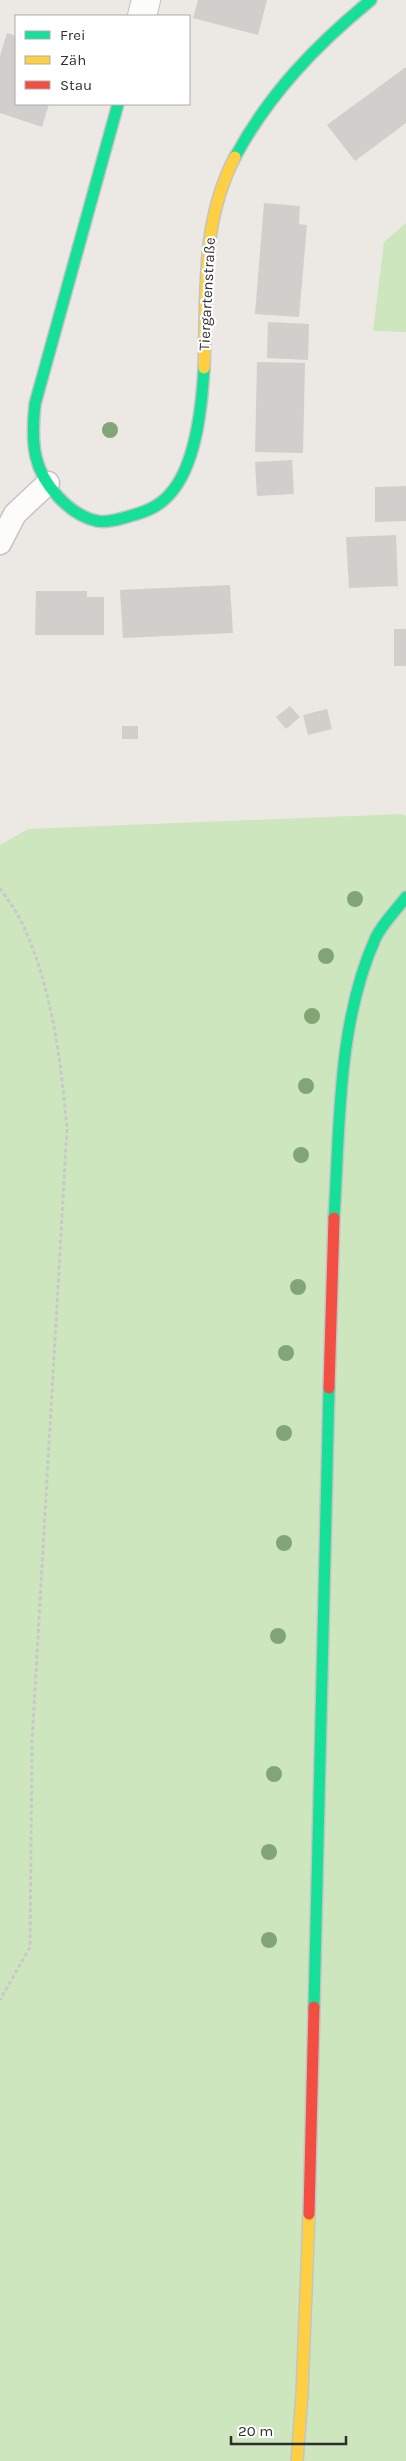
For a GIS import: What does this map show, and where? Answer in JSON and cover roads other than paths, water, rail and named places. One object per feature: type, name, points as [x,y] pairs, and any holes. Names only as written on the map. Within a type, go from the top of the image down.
[{"type":"main road","name":"Tiergartenstraße","points":[[118,105],[35,404],[32,430],[36,459],[48,484],[62,502],[96,521],[133,518],[162,504],[184,474],[196,438],[204,362],[205,276],[209,240],[220,194],[236,156],[257,117],[285,79],[330,33],[371,0]]},
{"type":"main road","points":[[296,2461],[302,2394],[310,2187],[332,1255],[344,1067],[356,992],[378,935],[406,897]]},
{"type":"street","points":[[142,15],[146,0]]},
{"type":"lane","points":[[0,543],[15,514],[48,484]]}]
